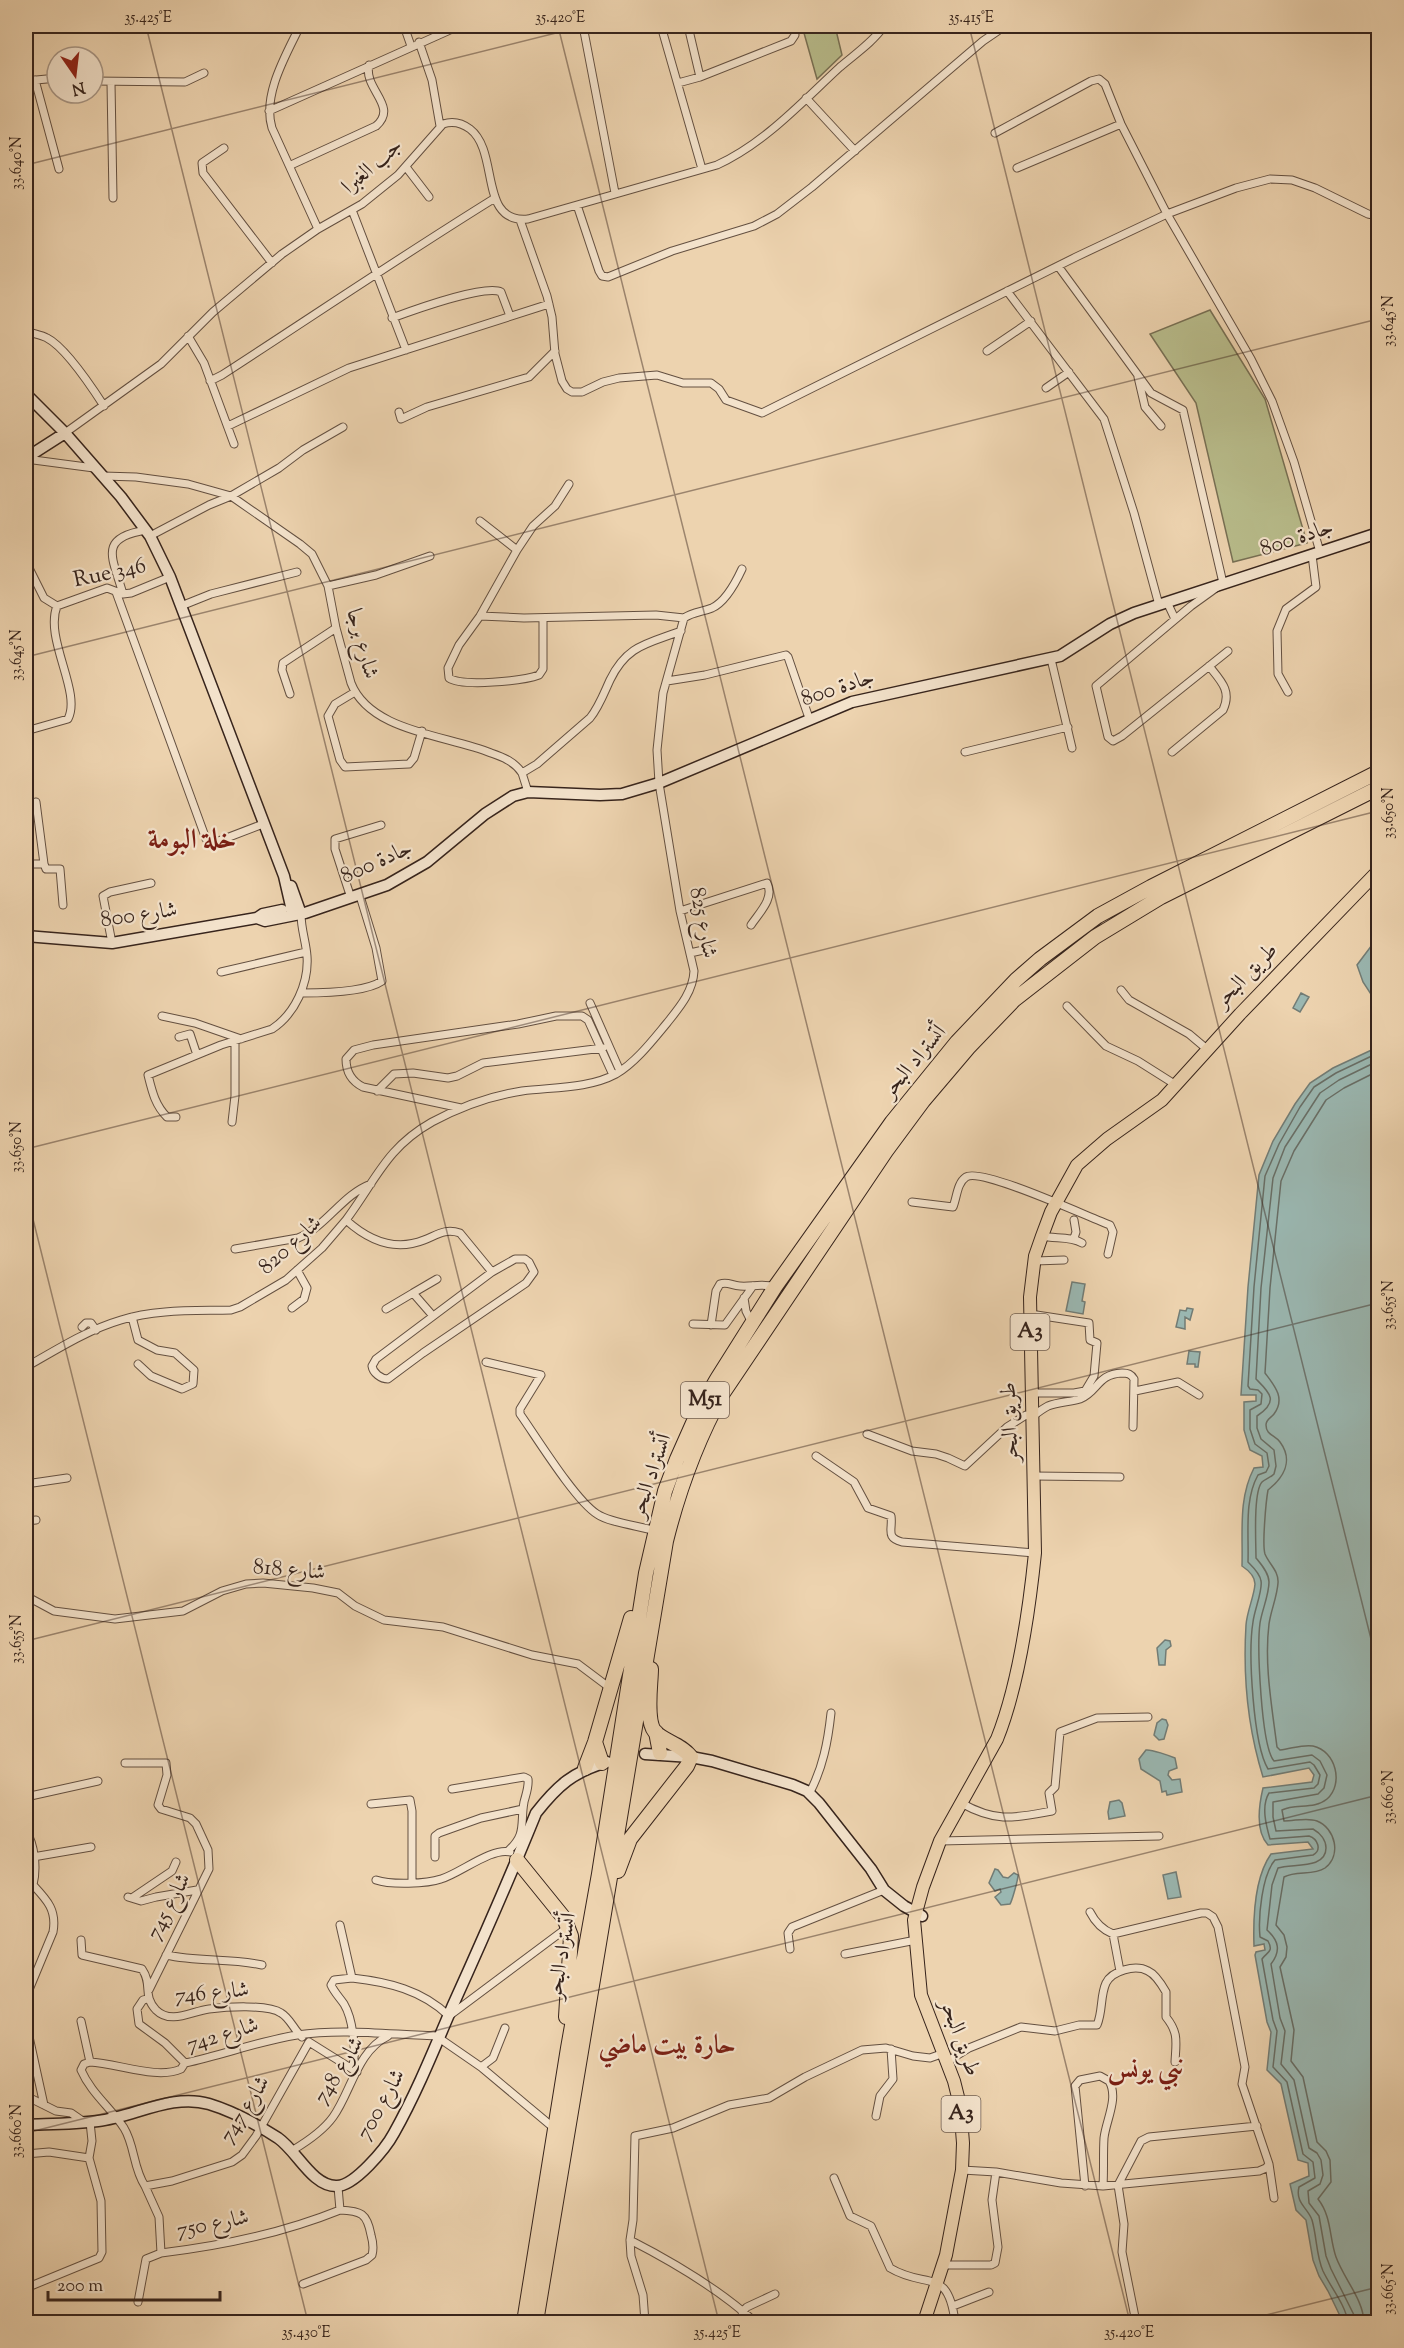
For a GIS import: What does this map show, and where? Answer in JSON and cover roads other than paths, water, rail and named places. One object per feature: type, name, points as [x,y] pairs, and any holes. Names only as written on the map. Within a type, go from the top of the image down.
[{"type":"highway","name":"أتستراد البحر","points":[[524,2322],[568,2048],[599,1875],[646,1573],[665,1491],[681,1450],[717,1379],[775,1287],[892,1122],[925,1080],[986,1011],[1040,959],[1098,916],[1378,772]]},
{"type":"highway","name":"أتستراد البحر","points":[[536,2322],[666,1540],[678,1493],[709,1418],[723,1393],[886,1151],[968,1048],[1014,1000],[1095,937],[1161,897],[1378,788]]},
{"type":"highway","name":"طريق البحر","points":[[948,2056],[921,1995],[916,1940],[918,1916],[922,1887],[940,1841],[997,1738],[1004,1721],[1016,1674],[1033,1578],[1035,1553],[1030,1314],[1035,1261],[1042,1236],[1056,1203],[1077,1165],[1107,1140],[1155,1106],[1378,870]]},
{"type":"highway","points":[[585,1768],[646,1573]]},
{"type":"highway","points":[[651,1626],[650,1717],[656,1732],[652,1754]]},
{"type":"highway","points":[[604,1909],[614,1888],[622,1857],[630,1839],[690,1762],[691,1757],[682,1747],[656,1732]]},
{"type":"highway","points":[[595,1742],[604,1762]]},
{"type":"highway","points":[[512,1856],[564,1918],[571,1936],[566,2017],[568,2048]]},
{"type":"highway","name":"طريق البحر","points":[[918,1916],[926,1994],[965,2111],[965,2170],[960,2218],[947,2265],[924,2322]]},
{"type":"highway","name":"طريق البحر","points":[[930,2322],[965,2170]]},
{"type":"main road","points":[[26,394],[99,472],[148,533],[170,577],[297,914]]},
{"type":"main road","points":[[26,458],[64,433]]},
{"type":"main road","name":"جادة 800","points":[[329,904],[387,885],[414,871],[444,850],[485,814],[513,796],[528,792],[622,794],[659,783],[809,718],[870,697],[1051,659],[1074,649],[1110,624],[1163,603],[1378,533]]},
{"type":"main road","name":"شارع 800","points":[[28,936],[112,944],[257,918],[266,921],[329,904]]},
{"type":"main road","points":[[652,1754],[691,1757],[792,1785],[809,1794],[870,1869],[884,1890],[918,1916]]},
{"type":"main road","name":"شارع 700","points":[[338,2187],[359,2175],[394,2134],[449,2016],[512,1856],[536,1813],[552,1792],[585,1768],[604,1762]]},
{"type":"main road","points":[[26,2125],[87,2122],[170,2104],[202,2102],[220,2108],[260,2128],[293,2150],[311,2174],[326,2185],[338,2187]]},
{"type":"street","points":[[300,26],[276,81],[269,111],[272,128],[291,165],[318,229]]},
{"type":"street","points":[[404,26],[432,80],[440,126],[450,123],[462,124],[482,140],[495,198],[504,211],[520,220],[549,304],[555,351],[562,381],[572,392],[582,392],[603,382],[619,378],[657,375],[683,383],[711,383],[719,389],[726,400],[763,412],[888,348],[1167,214],[1236,188],[1274,178],[1292,180],[1315,188],[1368,214],[1378,216]]},
{"type":"street","points":[[269,111],[459,26]]},
{"type":"street","points":[[584,26],[615,193]]},
{"type":"street","points":[[661,26],[702,169]]},
{"type":"street","points":[[687,26],[700,77]]},
{"type":"street","points":[[678,83],[700,77],[791,41],[795,35],[793,26]]},
{"type":"street","points":[[520,220],[717,165],[745,150],[870,42],[884,26]]},
{"type":"street","points":[[577,205],[598,271],[602,276],[608,277],[672,251],[754,226],[788,207],[983,40],[1005,26]]},
{"type":"street","points":[[291,165],[376,126],[384,118],[382,104],[368,77],[369,65]]},
{"type":"street","points":[[105,82],[185,82],[204,73]]},
{"type":"street","points":[[26,81],[45,79]]},
{"type":"street","points":[[994,132],[1096,79],[1102,80],[1121,124],[1167,214],[1251,358],[1272,401],[1294,462],[1316,554],[1316,587],[1286,609],[1277,631],[1278,674],[1288,692]]},
{"type":"street","points":[[35,80],[59,169]]},
{"type":"street","points":[[111,83],[113,198]]},
{"type":"street","points":[[806,98],[855,151]]},
{"type":"street","points":[[1017,168],[1121,124]]},
{"type":"street","name":"جب الغبرا","points":[[64,433],[161,364],[213,312],[272,263],[318,229],[362,204],[405,167],[440,126]]},
{"type":"street","points":[[224,148],[202,163],[203,173],[272,263]]},
{"type":"street","points":[[405,167],[429,197]]},
{"type":"street","points":[[210,381],[377,275],[420,244],[495,198]]},
{"type":"street","points":[[352,210],[406,350]]},
{"type":"street","points":[[1058,266],[1154,396],[1173,403],[1183,410],[1222,583],[1175,619],[1096,686],[1108,737],[1113,741],[1122,736],[1228,651]]},
{"type":"street","points":[[392,318],[489,289],[501,292],[510,316]]},
{"type":"street","points":[[1007,291],[1104,419],[1163,603],[1175,619]]},
{"type":"street","points":[[228,426],[349,368],[549,304]]},
{"type":"street","points":[[987,351],[1031,321]]},
{"type":"street","points":[[29,332],[48,339],[57,346],[92,386],[104,406]]},
{"type":"street","points":[[188,336],[195,345],[234,444]]},
{"type":"street","points":[[399,412],[401,419],[427,407],[529,377],[555,351]]},
{"type":"street","points":[[1137,371],[1145,407],[1161,426]]},
{"type":"street","points":[[1046,388],[1069,372]]},
{"type":"street","points":[[263,824],[216,842],[206,839],[120,593],[112,554],[113,546],[120,537],[148,533],[231,496],[343,427]]},
{"type":"street","name":"شارع برجا","points":[[26,458],[99,472],[188,484],[231,496],[289,534],[312,554],[328,586],[336,628],[355,692],[371,711],[381,717],[469,744],[504,758],[522,773]]},
{"type":"street","points":[[543,618],[543,658],[542,672],[539,675],[514,680],[453,681],[448,677],[449,663],[464,636],[480,616],[532,526],[555,506],[569,484]]},
{"type":"street","points":[[480,521],[517,550]]},
{"type":"street","points":[[328,586],[376,575],[430,556]]},
{"type":"street","points":[[26,562],[44,598],[57,606],[53,615],[53,626],[67,682],[70,717],[26,731]]},
{"type":"street","points":[[480,616],[543,618],[656,615],[684,618],[691,613],[716,605],[730,590],[742,569]]},
{"type":"street","points":[[181,606],[221,591],[297,572]]},
{"type":"street","name":"Rue 346","points":[[57,606],[107,588],[120,593],[142,589],[170,577]]},
{"type":"street","name":"شارع 825","points":[[346,1220],[384,1162],[399,1144],[420,1129],[460,1108],[499,1095],[586,1083],[617,1073],[651,1043],[684,1001],[694,975],[680,911],[659,783],[657,750],[663,693],[684,618]]},
{"type":"street","points":[[290,694],[282,670],[283,663],[336,628]]},
{"type":"street","points":[[528,792],[522,773],[537,764],[590,718],[596,711],[619,664],[627,654],[644,644],[681,631]]},
{"type":"street","points":[[667,681],[715,673],[786,655],[789,657],[809,718]]},
{"type":"street","points":[[1051,659],[1072,748]]},
{"type":"street","points":[[1172,752],[1223,710],[1227,701],[1227,693],[1209,666]]},
{"type":"street","points":[[355,692],[335,704],[328,716],[340,760],[345,767],[409,764],[414,758],[422,731]]},
{"type":"street","points":[[965,752],[1068,727]]},
{"type":"street","points":[[36,802],[44,864],[46,869],[60,869],[63,905]]},
{"type":"street","points":[[302,993],[328,993],[375,985],[382,981],[376,948],[335,849],[335,839],[381,825]]},
{"type":"street","points":[[26,864],[44,864]]},
{"type":"street","points":[[112,944],[103,896],[110,892],[151,883]]},
{"type":"street","points":[[680,911],[767,883],[770,889],[769,896],[751,925]]},
{"type":"street","points":[[177,1117],[167,1117],[161,1112],[154,1099],[148,1075],[279,1025],[302,993],[306,952],[297,914]]},
{"type":"street","points":[[26,958],[28,936]]},
{"type":"street","points":[[690,953],[708,949]]},
{"type":"street","points":[[221,972],[306,952]]},
{"type":"street","points":[[1121,990],[1129,1000],[1189,1034],[1208,1050]]},
{"type":"street","points":[[590,1003],[617,1073]]},
{"type":"street","points":[[1066,1006],[1106,1046],[1138,1061],[1176,1085]]},
{"type":"street","points":[[460,1108],[358,1084],[348,1072],[346,1059],[354,1050],[373,1046],[556,1016],[577,1015],[586,1018],[617,1073]]},
{"type":"street","points":[[162,1016],[195,1023],[238,1040]]},
{"type":"street","points":[[179,1037],[190,1034],[197,1055]]},
{"type":"street","points":[[232,1122],[238,1040]]},
{"type":"street","points":[[377,1090],[394,1074],[413,1072],[448,1078],[483,1063],[603,1048]]},
{"type":"street","points":[[912,1202],[952,1206],[964,1178],[974,1175],[1034,1193],[1110,1225],[1113,1232],[1108,1254]]},
{"type":"street","points":[[235,1249],[287,1241],[307,1234],[320,1226],[357,1189],[371,1184]]},
{"type":"street","name":"شارع 820","points":[[26,1367],[96,1330],[132,1317],[161,1313],[231,1310],[264,1293],[297,1270],[322,1248],[346,1220],[362,1234],[384,1244],[416,1243],[452,1230],[460,1233],[492,1272]]},
{"type":"street","points":[[1074,1220],[1076,1232],[1074,1238]]},
{"type":"street","points":[[1042,1236],[1059,1239],[1074,1238],[1082,1243]]},
{"type":"street","points":[[521,1259],[529,1262],[534,1272],[526,1283],[388,1379],[375,1373],[372,1366],[376,1359],[433,1317],[506,1262],[521,1259]]},
{"type":"street","points":[[1035,1261],[1064,1260]]},
{"type":"street","points":[[292,1308],[304,1299],[307,1288],[297,1270]]},
{"type":"street","points":[[386,1309],[437,1279]]},
{"type":"street","points":[[711,1325],[717,1287],[720,1284],[727,1282],[740,1286],[753,1286],[764,1284],[775,1287]]},
{"type":"street","points":[[693,1324],[722,1326],[728,1323],[753,1286]]},
{"type":"street","points":[[413,1293],[433,1317]]},
{"type":"street","points":[[744,1298],[746,1311],[752,1323]]},
{"type":"street","points":[[1030,1314],[1089,1323],[1090,1340],[1097,1343],[1094,1376],[1085,1391],[1031,1393]]},
{"type":"street","points":[[132,1317],[138,1340],[157,1350],[175,1353],[183,1359],[194,1370],[193,1384],[182,1389],[151,1376],[138,1364]]},
{"type":"street","points":[[82,1327],[86,1323],[91,1323],[96,1330]]},
{"type":"street","points":[[486,1362],[541,1375],[520,1409],[520,1414],[555,1465],[593,1511],[601,1516],[656,1531]]},
{"type":"street","points":[[867,1434],[912,1451],[936,1454],[965,1466],[1007,1427],[1026,1415],[1032,1417],[1048,1406],[1087,1395],[1102,1378],[1125,1373],[1131,1375],[1135,1391],[1133,1427]]},
{"type":"street","points":[[1135,1391],[1178,1382],[1199,1395]]},
{"type":"street","points":[[816,1456],[854,1482],[868,1508],[891,1516],[890,1536],[892,1539],[966,1549],[1035,1553]]},
{"type":"street","points":[[1034,1476],[1120,1477]]},
{"type":"street","points":[[26,1484],[67,1478]]},
{"type":"street","points":[[26,1521],[36,1520]]},
{"type":"street","name":"شارع 818","points":[[26,1596],[54,1611],[116,1619],[183,1611],[222,1591],[246,1584],[263,1583],[313,1588],[338,1593],[355,1606],[384,1620],[443,1628],[532,1655],[578,1664],[610,1688]]},
{"type":"street","points":[[809,1794],[817,1780],[828,1741],[831,1713]]},
{"type":"street","points":[[961,1803],[972,1809],[1005,1819],[1052,1811],[1049,1793],[1055,1787],[1060,1732],[1097,1718],[1148,1717]]},
{"type":"street","name":"شارع 745","points":[[125,1763],[166,1763],[166,1775],[158,1805],[161,1809],[194,1821],[207,1850],[209,1869],[148,1990]]},
{"type":"street","points":[[376,1880],[389,1884],[439,1880],[490,1855],[512,1856],[523,1830],[523,1809],[529,1782],[526,1778],[452,1789]]},
{"type":"street","points":[[26,1797],[98,1781]]},
{"type":"street","points":[[370,1804],[410,1800],[412,1881]]},
{"type":"street","points":[[435,1857],[435,1836],[439,1833],[481,1818],[523,1809]]},
{"type":"street","points":[[26,1831],[33,1857],[29,1886],[51,1905],[55,1922],[26,1997]]},
{"type":"street","points":[[940,1841],[1159,1836]]},
{"type":"street","points":[[33,1857],[91,1847]]},
{"type":"street","points":[[176,1862],[172,1871],[130,1898],[141,1901],[156,1896],[197,1890]]},
{"type":"street","points":[[790,1949],[788,1933],[792,1927],[884,1890]]},
{"type":"street","points":[[1090,1912],[1094,1920],[1107,1932],[1113,1934],[1201,1913],[1214,1917],[1218,1927],[1245,2067],[1242,2084],[1269,2164],[1274,2198]]},
{"type":"street","points":[[340,1925],[352,1978]]},
{"type":"street","points":[[309,2042],[354,2071],[355,2054],[350,2015],[330,1985],[334,1980],[352,1978],[410,1990],[432,2001],[449,2016],[568,1927]]},
{"type":"street","points":[[1113,1934],[1120,1971]]},
{"type":"street","points":[[81,1940],[82,1954],[142,1969],[147,1978],[148,1990]]},
{"type":"street","points":[[845,1954],[916,1940]]},
{"type":"street","points":[[166,1955],[194,1960],[244,1961],[262,1965]]},
{"type":"street","points":[[645,2322],[643,2295],[631,2256],[630,2240],[633,2220],[635,2136],[673,2128],[729,2105],[769,2098],[805,2077],[862,2050],[891,2049],[930,2058],[948,2056],[1022,2027],[1055,2031],[1079,2025],[1097,2025],[1106,1983],[1120,1971],[1140,1968],[1147,1970],[1163,1987],[1167,1995],[1166,2017],[1176,2034],[1175,2062]]},
{"type":"street","name":"شارع 746","points":[[148,1990],[147,1999],[159,2013],[172,2017],[208,2009],[272,2009],[285,2015],[299,2035],[309,2042]]},
{"type":"street","name":"شارع 746","points":[[147,1999],[143,2000],[137,2009],[139,2024],[169,2047],[185,2063]]},
{"type":"street","points":[[81,2021],[90,2062],[84,2064],[81,2070],[86,2081],[124,2129],[145,2186]]},
{"type":"street","points":[[26,2023],[44,2105]]},
{"type":"street","points":[[481,2067],[493,2058],[505,2028]]},
{"type":"street","name":"شارع 742","points":[[90,2062],[161,2073],[181,2070],[185,2063],[266,2040],[299,2035],[351,2031],[440,2037]]},
{"type":"street","name":"شارع 748","points":[[293,2150],[314,2136],[331,2120],[354,2071],[373,2046],[390,2035]]},
{"type":"street","points":[[440,2037],[481,2067],[555,2129]]},
{"type":"street","name":"شارع 747","points":[[145,2186],[172,2181],[236,2160],[246,2151],[309,2042]]},
{"type":"street","points":[[876,2116],[880,2096],[893,2079],[891,2049]]},
{"type":"street","points":[[1085,2186],[1075,2086],[1080,2080],[1100,2076],[1109,2081],[1112,2093],[1112,2107],[1104,2135],[1103,2186]]},
{"type":"street","points":[[26,2096],[56,2111],[71,2114],[87,2122],[92,2141],[89,2158],[101,2201],[102,2252],[99,2258],[26,2288]]},
{"type":"street","points":[[1136,2322],[1122,2252],[1124,2224],[1118,2186],[1141,2141],[1149,2137],[1257,2126]]},
{"type":"street","points":[[26,2154],[49,2152],[89,2158]]},
{"type":"street","points":[[965,2170],[996,2172],[1085,2186],[1118,2186],[1259,2171],[1269,2164]]},
{"type":"street","points":[[947,2265],[991,2265],[995,2263],[998,2247],[992,2195],[996,2172]]},
{"type":"street","points":[[834,2178],[848,2212],[852,2218],[871,2226],[890,2268],[938,2284],[950,2296],[955,2322]]},
{"type":"street","name":"شارع 750","points":[[145,2186],[159,2217],[161,2253],[277,2230],[340,2210]]},
{"type":"street","points":[[303,2284],[366,2260],[372,2255],[373,2242],[367,2220],[361,2213],[340,2210],[338,2187]]},
{"type":"street","points":[[630,2240],[656,2253],[721,2295],[755,2322]]},
{"type":"street","points":[[138,2302],[146,2259],[161,2253]]},
{"type":"street","points":[[953,2306],[989,2292]]},
{"type":"street","points":[[742,2312],[747,2307],[775,2294]]},
{"type":"water","points":[[1378,937],[1378,1005],[1363,982],[1357,965]]},
{"type":"water","points":[[1301,993],[1309,997],[1300,1012],[1293,1008]]},
{"type":"water","points":[[1378,1047],[1378,2322],[1343,2322],[1313,2260],[1306,2220],[1296,2210],[1290,2184],[1309,2176],[1308,2163],[1298,2160],[1281,2084],[1267,2070],[1271,2032],[1267,2022],[1255,1955],[1256,1952],[1265,1950],[1264,1944],[1254,1946],[1254,1910],[1258,1886],[1271,1854],[1313,1849],[1308,1842],[1268,1845],[1261,1833],[1260,1802],[1263,1788],[1312,1782],[1314,1775],[1309,1768],[1263,1777],[1254,1740],[1246,1682],[1245,1644],[1255,1581],[1249,1571],[1242,1566],[1242,1516],[1249,1480],[1254,1468],[1263,1467],[1262,1456],[1250,1450],[1244,1430],[1244,1402],[1256,1401],[1256,1395],[1241,1395],[1248,1287],[1259,1175],[1273,1141],[1310,1083],[1333,1068]]},
{"type":"water","points":[[1072,1282],[1085,1284],[1082,1301],[1085,1302],[1083,1314],[1066,1311]]},
{"type":"water","points":[[1187,1308],[1193,1309],[1190,1320],[1185,1317],[1185,1329],[1176,1327],[1180,1310],[1186,1311]]},
{"type":"water","points":[[1189,1351],[1200,1352],[1198,1367],[1195,1367],[1195,1364],[1187,1364]]},
{"type":"water","points":[[1165,1640],[1170,1641],[1171,1646],[1166,1650],[1165,1665],[1159,1665],[1157,1648]]},
{"type":"water","points":[[1162,1719],[1166,1720],[1168,1725],[1164,1739],[1159,1740],[1154,1735],[1157,1723]]},
{"type":"water","points":[[1146,1750],[1175,1758],[1177,1768],[1169,1771],[1168,1775],[1172,1780],[1180,1779],[1182,1792],[1167,1795],[1166,1791],[1162,1792],[1160,1781],[1141,1769],[1139,1759]]},
{"type":"water","points":[[1119,1800],[1125,1816],[1109,1819],[1110,1802]]},
{"type":"water","points":[[995,1869],[1003,1877],[1008,1878],[1014,1873],[1018,1875],[1010,1904],[1001,1905],[995,1897],[1001,1892],[1000,1889],[995,1891],[989,1883]]},
{"type":"water","points":[[1176,1872],[1181,1897],[1168,1899],[1163,1875]]},
{"type":"district","name":"خلة البومة","points":[[192,841]]},
{"type":"district","name":"حارة بيت ماضي","points":[[667,2046]]},
{"type":"district","name":"نبي يونس","points":[[1146,2070]]}]
